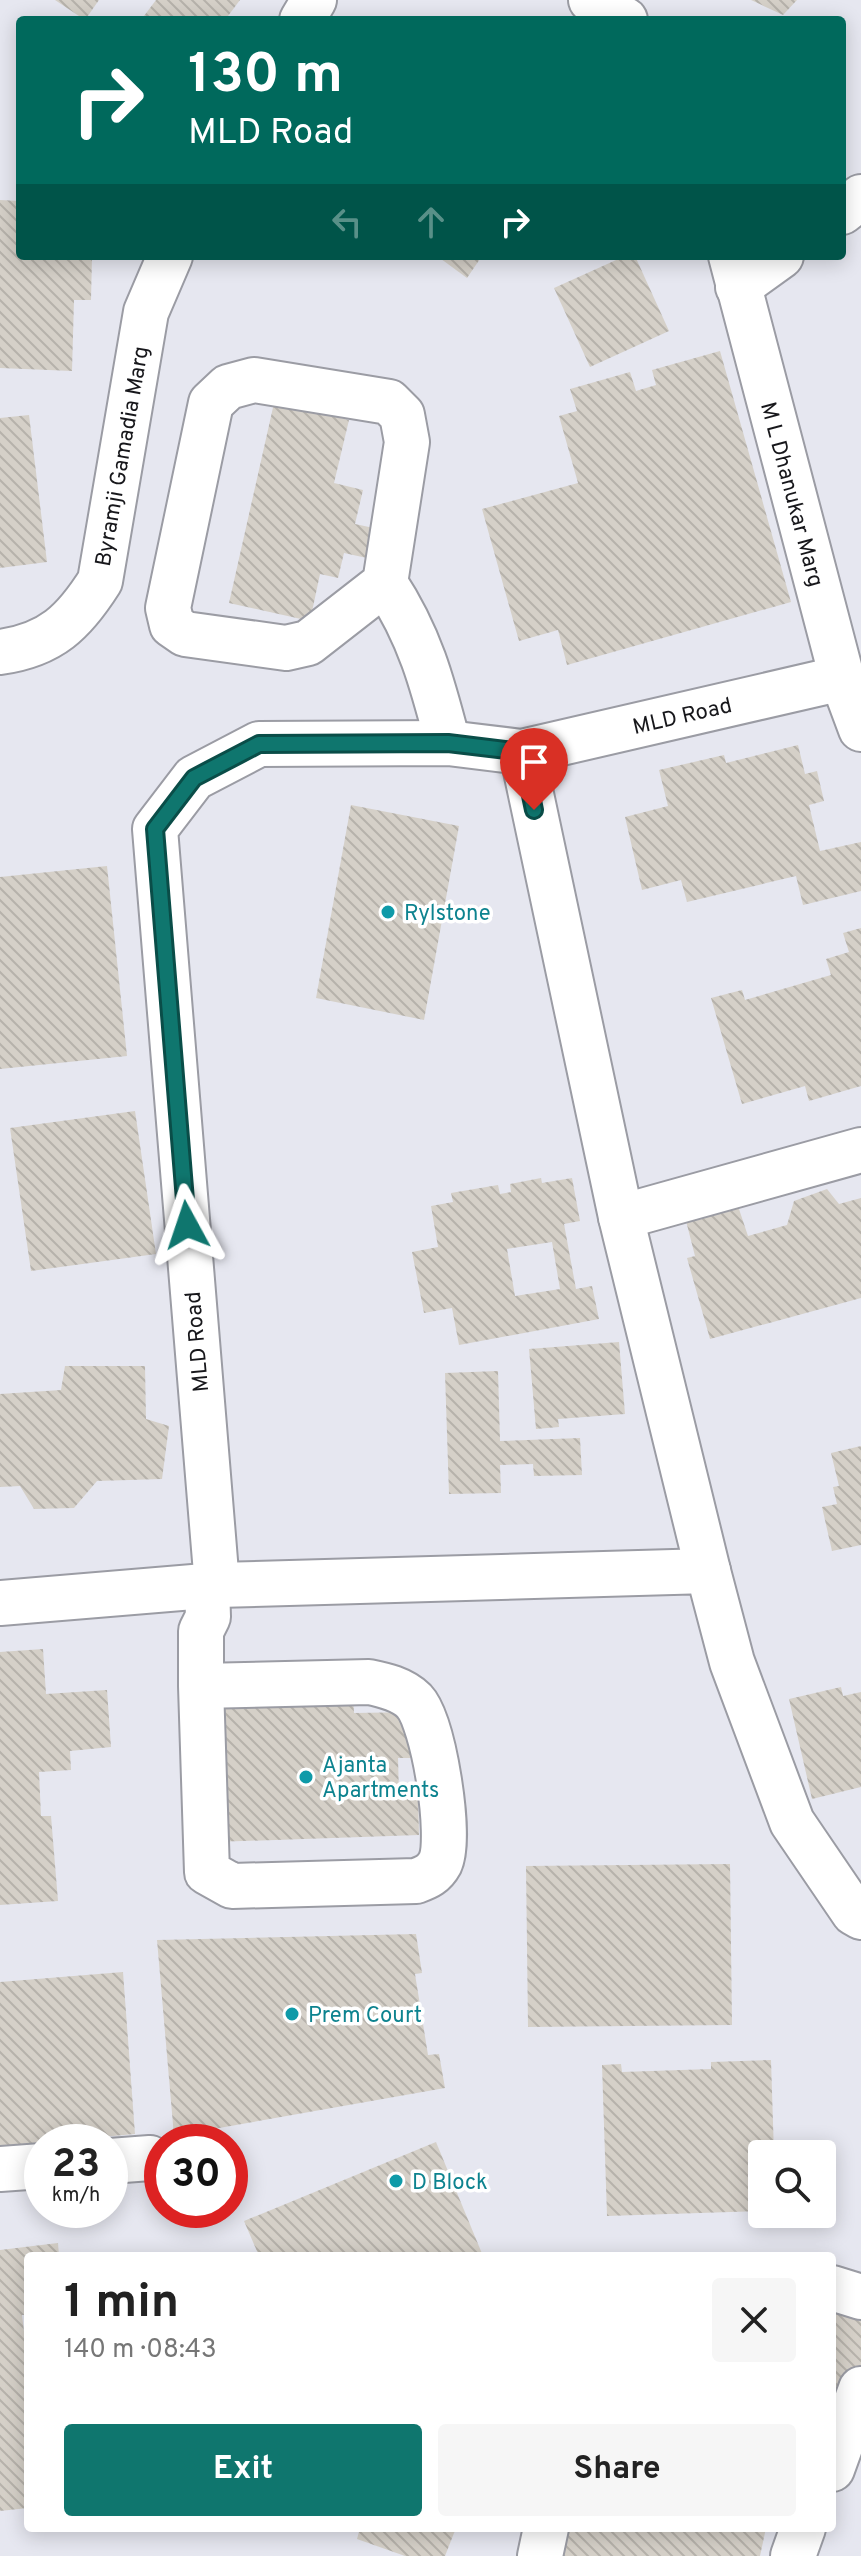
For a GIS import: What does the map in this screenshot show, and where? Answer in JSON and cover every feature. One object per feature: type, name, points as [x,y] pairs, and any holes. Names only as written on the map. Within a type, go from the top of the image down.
[{"type":"street","points":[[591,0],[618,16]]},
{"type":"street","name":"Byramji Gamadia Marg","points":[[0,652],[50,637],[78,615],[100,581],[146,312],[168,260]]},
{"type":"street","points":[[734,271],[768,260]]},
{"type":"street","name":"M L Dhanukar Marg","points":[[734,271],[842,678],[861,729]]},
{"type":"street","points":[[385,583],[308,643],[286,648],[185,634],[172,625],[168,608],[211,403],[228,387],[254,380],[389,402],[402,415],[407,442],[385,583],[410,621],[427,662],[448,743]]},
{"type":"street","name":"MLD Road","points":[[201,1686],[369,1682],[390,1686],[412,1699],[421,1711],[440,1773],[442,1857],[431,1875],[416,1881],[232,1886],[218,1881],[207,1872],[201,1686],[201,1631],[208,1617],[155,829],[194,778],[259,744],[448,743],[522,752],[842,678]]},
{"type":"street","points":[[522,752],[621,1217],[732,1662],[792,1822],[854,1913],[861,1917]]},
{"type":"street","points":[[621,1217],[861,1150]]},
{"type":"street","points":[[0,1603],[206,1586],[708,1571]]},
{"type":"street","points":[[0,2169],[24,2167]]},
{"type":"street","points":[[836,2289],[861,2297]]},
{"type":"street","points":[[836,2458],[861,2389]]},
{"type":"street","points":[[540,2556],[545,2532]]},
{"type":"street","points":[[793,2556],[802,2532]]},
{"type":"building","points":[[55,0],[99,0],[88,16],[79,16]]},
{"type":"building","points":[[156,0],[240,0],[228,16],[144,16]]},
{"type":"building","points":[[751,0],[797,0],[783,15]]},
{"type":"building","points":[[0,200],[16,201],[16,260],[92,260],[91,300],[74,300],[72,371],[0,368]]},
{"type":"building","points":[[442,260],[479,260],[467,278]]},
{"type":"building","points":[[616,260],[637,260],[669,331],[590,367],[554,288]]},
{"type":"building","points":[[720,351],[791,602],[567,665],[558,630],[519,641],[482,509],[578,483],[559,416],[577,411],[570,389],[630,372],[636,391],[656,385],[652,370]]},
{"type":"building","points":[[274,403],[349,420],[334,483],[363,490],[355,524],[383,530],[376,560],[344,553],[338,578],[320,574],[310,621],[229,603]]},
{"type":"building","points":[[29,415],[47,562],[0,568],[0,418]]},
{"type":"building","points":[[798,745],[805,774],[817,771],[824,801],[809,805],[820,851],[861,842],[861,891],[803,905],[796,876],[687,902],[681,880],[642,890],[625,817],[668,806],[659,770],[724,755],[726,763]]},
{"type":"building","name":"Rylstone","points":[[351,805],[459,826],[424,1020],[316,998]]},
{"type":"building","points":[[107,866],[127,1056],[0,1069],[0,877]]},
{"type":"building","points":[[861,928],[861,1086],[809,1101],[805,1086],[742,1104],[711,998],[742,990],[745,1000],[831,975],[826,959],[849,952],[843,933]]},
{"type":"building","points":[[135,1111],[156,1254],[31,1271],[10,1128]]},
{"type":"building","points":[[541,1178],[542,1183],[572,1178],[580,1221],[564,1224],[576,1289],[592,1286],[599,1319],[459,1345],[452,1308],[424,1313],[412,1252],[438,1247],[431,1206],[453,1202],[451,1193],[498,1185],[500,1194],[511,1192],[510,1184]],"holes":[[[552,1242],[560,1289],[515,1296],[507,1249]]]},
{"type":"building","points":[[827,1189],[839,1204],[861,1198],[861,1298],[710,1339],[687,1258],[695,1256],[685,1217],[736,1200],[748,1236],[787,1225],[794,1201]]},
{"type":"building","points":[[619,1342],[625,1414],[558,1419],[559,1427],[536,1429],[529,1349]]},
{"type":"building","points":[[65,1366],[145,1366],[146,1419],[169,1426],[162,1479],[97,1481],[74,1508],[34,1509],[20,1486],[0,1487],[0,1394],[61,1390]]},
{"type":"building","points":[[498,1371],[500,1441],[580,1438],[582,1475],[534,1476],[533,1464],[500,1465],[501,1493],[449,1494],[445,1373]]},
{"type":"building","points":[[861,1446],[861,1545],[832,1551],[822,1507],[837,1504],[833,1487],[839,1486],[831,1453]]},
{"type":"building","points":[[43,1649],[46,1694],[107,1690],[111,1747],[70,1751],[71,1770],[39,1772],[41,1816],[51,1816],[58,1901],[0,1905],[0,1652]]},
{"type":"building","points":[[841,1687],[843,1696],[861,1692],[861,1787],[812,1799],[789,1699]]},
{"type":"building","name":"Ajanta Apartments","points":[[353,1694],[354,1713],[416,1712],[417,1758],[398,1758],[399,1795],[418,1795],[419,1835],[214,1842],[211,1708],[269,1708],[268,1696]]},
{"type":"building","points":[[730,1864],[732,2025],[528,2027],[526,1866]]},
{"type":"building","name":"Prem Court","points":[[416,1934],[422,1973],[415,1974],[428,2055],[439,2054],[445,2088],[242,2124],[173,2124],[157,1940]]},
{"type":"building","points":[[123,1972],[135,2134],[128,2135],[128,2124],[24,2124],[24,2144],[0,2146],[0,1982]]},
{"type":"building","points":[[771,2060],[774,2140],[748,2140],[748,2211],[607,2216],[602,2065],[621,2064],[622,2072],[711,2069],[711,2062]]},
{"type":"building","name":"D Block","points":[[436,2142],[481,2252],[257,2252],[247,2228],[248,2219]]},
{"type":"building","points":[[58,2243],[59,2252],[24,2252],[24,2508],[0,2511],[0,2250]]},
{"type":"building","points":[[836,2303],[861,2312],[861,2367],[840,2431],[836,2430]]},
{"type":"building","points":[[359,2532],[454,2532],[445,2556],[405,2556],[357,2539]]},
{"type":"building","points":[[559,2532],[765,2532],[760,2556],[554,2556]]},
{"type":"place","name":"Rylstone","points":[[388,912]]},
{"type":"place","name":"Ajanta Apartments","points":[[306,1777]]},
{"type":"place","name":"Prem Court","points":[[292,2014]]},
{"type":"place","name":"D Block","points":[[396,2181]]},
{"type":"route","points":[[187,1225],[155,829],[194,778],[259,744],[448,743],[522,752],[534,810]]}]
